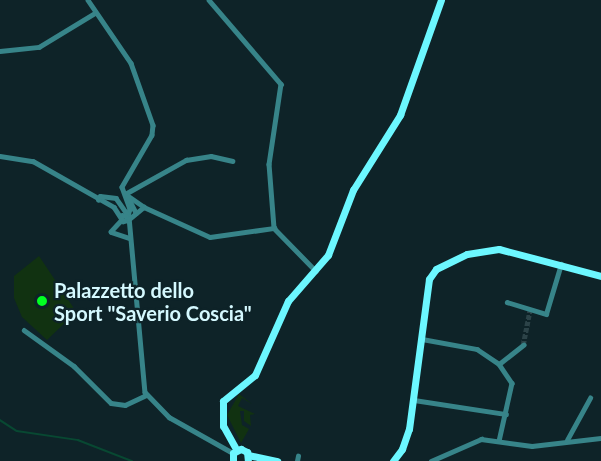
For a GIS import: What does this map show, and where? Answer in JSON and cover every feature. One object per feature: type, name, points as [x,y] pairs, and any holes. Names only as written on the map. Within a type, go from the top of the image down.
[{"type":"main road","points":[[277,461],[248,458],[243,449],[234,454],[223,426],[223,401],[254,377],[287,303],[316,271],[331,249],[353,190],[398,119],[441,0]]},
{"type":"main road","points":[[393,461],[404,444],[414,400],[429,279],[454,258],[499,249],[601,276]]},
{"type":"street","points":[[88,0],[132,66],[154,128],[123,192],[130,209],[126,217],[111,232],[130,238]]},
{"type":"street","points":[[209,0],[281,84],[269,160],[274,228],[316,271]]},
{"type":"street","points":[[0,51],[39,47],[95,13]]},
{"type":"street","points":[[0,156],[29,159],[99,198],[126,217]]},
{"type":"street","points":[[123,192],[186,160],[214,156],[232,161]]},
{"type":"street","points":[[123,192],[144,207],[206,236],[274,228]]},
{"type":"street","points":[[123,192],[136,213]]},
{"type":"street","points":[[99,198],[116,198],[126,209],[142,381],[146,395],[169,417],[234,454]]},
{"type":"street","points":[[126,217],[144,207]]},
{"type":"street","points":[[507,302],[546,314],[561,264]]},
{"type":"street","points":[[24,330],[74,366],[111,403],[125,405],[146,395]]},
{"type":"street","points":[[422,339],[477,349],[499,364],[512,383],[499,441]]},
{"type":"street","points":[[499,364],[523,345]]},
{"type":"street","points":[[567,440],[590,398]]},
{"type":"street","points":[[414,400],[506,414]]},
{"type":"street","points":[[431,461],[481,439],[532,446],[567,440],[601,438]]},
{"type":"green space","name":"Palazzetto dello Sport \"Saverio Coscia\"","points":[[39,256],[73,307],[73,315],[47,340],[22,317],[14,298],[14,276]]},
{"type":"green space","points":[[239,394],[252,404],[242,398],[238,406],[255,414],[250,415],[251,426],[244,421],[244,411],[240,411],[242,425],[249,429],[241,443],[227,415]]},
{"type":"waterway","points":[[0,420],[17,431],[78,440],[132,461]]},
{"type":"tunnel","points":[[523,345],[530,310]]},
{"type":"place","name":"Palazzetto dello Sport \"Saverio Coscia\"","points":[[42,301]]}]
